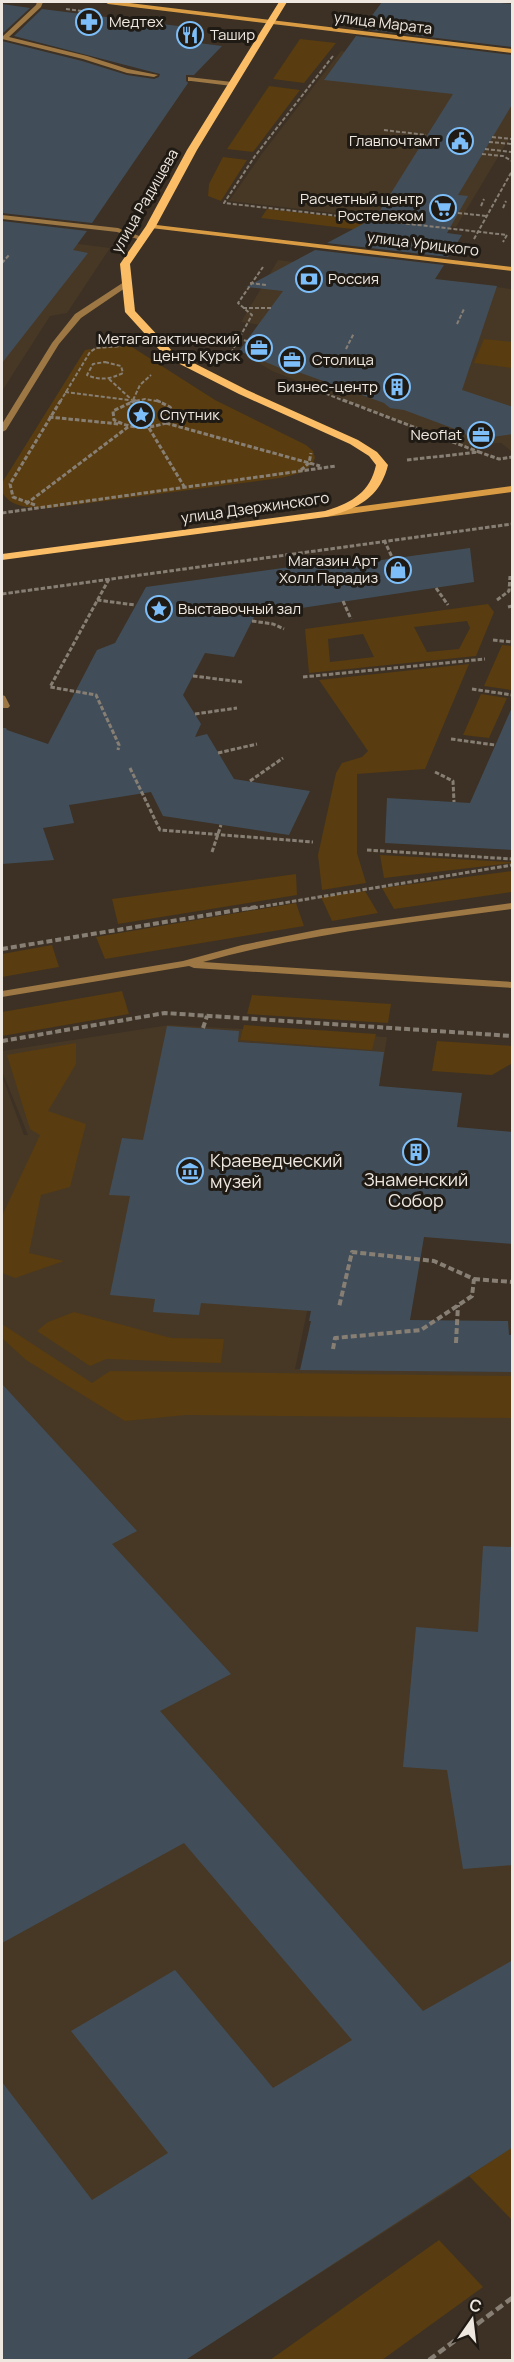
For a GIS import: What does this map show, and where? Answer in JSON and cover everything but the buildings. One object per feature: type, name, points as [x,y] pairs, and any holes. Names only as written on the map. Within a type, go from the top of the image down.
[{"type":"main road","name":"улица Марата","points":[[108,2],[513,51]]},
{"type":"main road","name":"улица Радищева","points":[[283,2],[160,205],[151,226],[125,264],[130,312],[170,355],[243,392],[354,442],[373,454],[380,462]]},
{"type":"main road","name":"улица Урицкого","points":[[151,226],[513,268]]},
{"type":"main road","points":[[326,514],[352,505],[372,492],[379,482],[382,465],[380,462]]},
{"type":"main road","name":"улица Дзержинского","points":[[2,557],[513,489]]},
{"type":"street","points":[[40,2],[26,20],[4,38],[85,57],[128,71],[154,75]]},
{"type":"street","points":[[191,79],[232,84]]},
{"type":"street","points":[[2,217],[118,230],[142,239]]},
{"type":"street","points":[[2,430],[56,343],[78,316],[127,285]]},
{"type":"street","points":[[2,994],[184,964],[242,948],[322,932],[513,906]]},
{"type":"street","points":[[184,964],[513,985]]},
{"type":"path","points":[[338,50],[255,156],[224,202],[507,235]]},
{"type":"path","points":[[384,130],[426,135]]},
{"type":"path","points":[[492,137],[513,139]]},
{"type":"path","points":[[489,142],[513,144]]},
{"type":"path","points":[[485,149],[513,152]]},
{"type":"path","points":[[482,154],[503,156],[513,160]]},
{"type":"path","points":[[479,232],[513,171]]},
{"type":"path","points":[[481,206],[484,199]]},
{"type":"path","points":[[503,208],[506,201]]},
{"type":"path","points":[[458,213],[487,216]]},
{"type":"path","points":[[2,263],[9,255]]},
{"type":"path","points":[[239,360],[231,352],[252,315],[238,303],[259,270],[267,264]]},
{"type":"path","points":[[250,283],[266,285]]},
{"type":"path","points":[[243,308],[273,308]]},
{"type":"path","points":[[457,324],[464,309]]},
{"type":"path","points":[[346,349],[354,333]]},
{"type":"path","points":[[238,339],[247,341]]},
{"type":"path","points":[[110,379],[123,374],[121,366],[105,362],[93,364],[87,375],[96,379],[110,379],[132,400]]},
{"type":"path","points":[[304,386],[479,453],[499,459],[513,457]]},
{"type":"path","points":[[28,388],[132,400],[152,400],[168,405],[174,414],[166,423]]},
{"type":"path","points":[[51,504],[27,504],[12,495],[9,490],[10,484],[65,392]]},
{"type":"path","points":[[120,424],[114,420],[113,411],[132,400]]},
{"type":"path","points":[[12,414],[149,428],[166,423],[324,467]]},
{"type":"path","points":[[20,509],[128,426]]},
{"type":"path","points":[[149,428],[185,488]]},
{"type":"path","points":[[2,513],[51,504],[185,488],[324,467],[479,453]]},
{"type":"path","points":[[2,594],[513,524]]},
{"type":"path","points":[[384,540],[392,557]]},
{"type":"path","points":[[497,600],[510,591],[510,576]]},
{"type":"path","points":[[109,579],[50,687],[96,695],[119,745],[118,750]]},
{"type":"path","points":[[436,588],[448,605]]},
{"type":"path","points":[[97,600],[135,605]]},
{"type":"path","points":[[343,601],[351,619]]},
{"type":"path","points":[[252,621],[273,624],[284,629]]},
{"type":"path","points":[[493,640],[513,642]]},
{"type":"path","points":[[303,677],[485,659]]},
{"type":"path","points":[[193,676],[242,682]]},
{"type":"path","points":[[472,689],[513,695]]},
{"type":"path","points":[[195,714],[237,708]]},
{"type":"path","points":[[451,739],[495,744]]},
{"type":"path","points":[[218,753],[257,744]]},
{"type":"path","points":[[250,781],[283,758]]},
{"type":"path","points":[[130,768],[160,830],[313,842]]},
{"type":"path","points":[[435,772],[453,781],[454,802]]},
{"type":"path","points":[[212,852],[216,834],[221,825]]},
{"type":"path","points":[[367,850],[513,859]]},
{"type":"path","points":[[2,949],[513,865]]},
{"type":"path","points":[[2,1041],[165,1013],[513,1036]]},
{"type":"path","points":[[203,1028],[207,1016]]},
{"type":"path","points":[[339,1306],[352,1252],[434,1261],[474,1279],[513,1282]]},
{"type":"path","points":[[333,1350],[335,1338],[421,1330],[472,1296],[474,1279]]},
{"type":"path","points":[[456,1343],[458,1305]]},
{"type":"path","points":[[429,2361],[513,2298]]},
{"type":"shaded area","points":[[300,39],[336,43],[304,83],[273,79]]},
{"type":"shaded area","name":"Главпочтамт","points":[[341,51],[512,70],[512,134],[456,227],[229,201],[261,155]]},
{"type":"shaded area","points":[[269,86],[300,90],[253,152],[227,149]]},
{"type":"shaded area","points":[[223,157],[247,160],[221,201],[208,196],[209,184]]},
{"type":"shaded area","points":[[267,209],[383,222],[377,232],[261,218]]},
{"type":"shaded area","points":[[2,234],[110,248],[67,313],[50,316],[2,391]]},
{"type":"shaded area","points":[[278,260],[512,289],[512,452],[501,443],[463,446],[272,371],[246,355],[260,325],[241,322]]},
{"type":"shaded area","points":[[484,339],[512,342],[512,368],[474,363]]},
{"type":"shaded area","points":[[119,344],[129,345],[215,400],[306,445],[313,451],[315,458],[309,467],[291,476],[280,478],[51,508],[17,505],[11,502],[2,492],[2,483],[85,350]]},
{"type":"shaded area","points":[[488,604],[494,612],[476,656],[309,673],[305,629]],"holes":[[[467,621],[470,628],[459,649],[427,652],[414,627]],[[363,634],[374,657],[330,662],[328,639]]]},
{"type":"shaded area","points":[[502,645],[512,646],[511,690],[484,686]]},
{"type":"shaded area","points":[[469,664],[425,769],[357,774],[357,853],[366,883],[322,890],[318,855],[336,773],[342,763],[362,757],[368,751],[319,680]]},
{"type":"shaded area","points":[[481,694],[507,698],[489,738],[463,735]]},
{"type":"shaded area","points":[[380,855],[512,862],[512,863],[384,878]]},
{"type":"shaded area","points":[[512,871],[512,892],[394,909],[382,888]]},
{"type":"shaded area","points":[[296,874],[297,895],[118,924],[112,899]]},
{"type":"shaded area","points":[[365,891],[378,913],[332,921],[321,897]]},
{"type":"shaded area","points":[[296,903],[304,926],[105,959],[96,937]]},
{"type":"shaded area","points":[[52,945],[59,967],[2,977],[2,954]]},
{"type":"shaded area","points":[[122,991],[129,1014],[2,1036],[2,1012]]},
{"type":"shaded area","points":[[252,995],[391,1004],[388,1023],[247,1014]]},
{"type":"shaded area","points":[[169,1025],[387,1037],[379,1086],[323,1235],[295,1369],[512,1372],[512,2147],[450,2190],[185,2360],[2,2360],[2,1076],[24,1135],[28,1135],[2,1071],[2,1051]]},
{"type":"shaded area","points":[[244,1025],[376,1034],[372,1050],[240,1040]]},
{"type":"shaded area","points":[[437,1041],[512,1046],[511,1064],[492,1075],[432,1071]]},
{"type":"shaded area","points":[[76,1043],[76,1064],[48,1111],[86,1124],[70,1187],[41,1195],[29,1253],[64,1261],[15,1278],[2,1273],[2,1216],[40,1135],[30,1129],[7,1055]]},
{"type":"shaded area","points":[[74,1312],[171,1338],[224,1339],[221,1363],[106,1359],[90,1366],[37,1331],[48,1322]]},
{"type":"shaded area","points":[[2,1324],[92,1383],[110,1371],[512,1376],[512,1418],[186,1415],[125,1421],[26,1360],[2,1338]]},
{"type":"shaded area","points":[[512,2147],[512,2220],[469,2176]]},
{"type":"shaded area","points":[[439,2240],[483,2287],[382,2360],[270,2360]]},
{"type":"place","name":"Медтех","points":[[89,22]]},
{"type":"place","name":"Ташир","points":[[190,35]]},
{"type":"place","name":"Главпочтамт","points":[[460,141]]},
{"type":"place","name":"Расчетный центр Ростелеком","points":[[443,208]]},
{"type":"place","name":"Россия","points":[[309,279]]},
{"type":"place","name":"Метагалактический центр Курск","points":[[259,348]]},
{"type":"place","name":"Столица","points":[[292,360]]},
{"type":"place","name":"Бизнес-центр","points":[[397,387]]},
{"type":"place","name":"Спутник","points":[[141,415]]},
{"type":"place","name":"Neoflat","points":[[481,435]]},
{"type":"place","name":"Магазин Арт Холл Парадиз","points":[[398,570]]},
{"type":"place","name":"Выставочный зал","points":[[159,609]]},
{"type":"place","name":"Знаменский Собор","points":[[416,1152]]},
{"type":"place","name":"Краеведческий музей","points":[[190,1171]]}]
